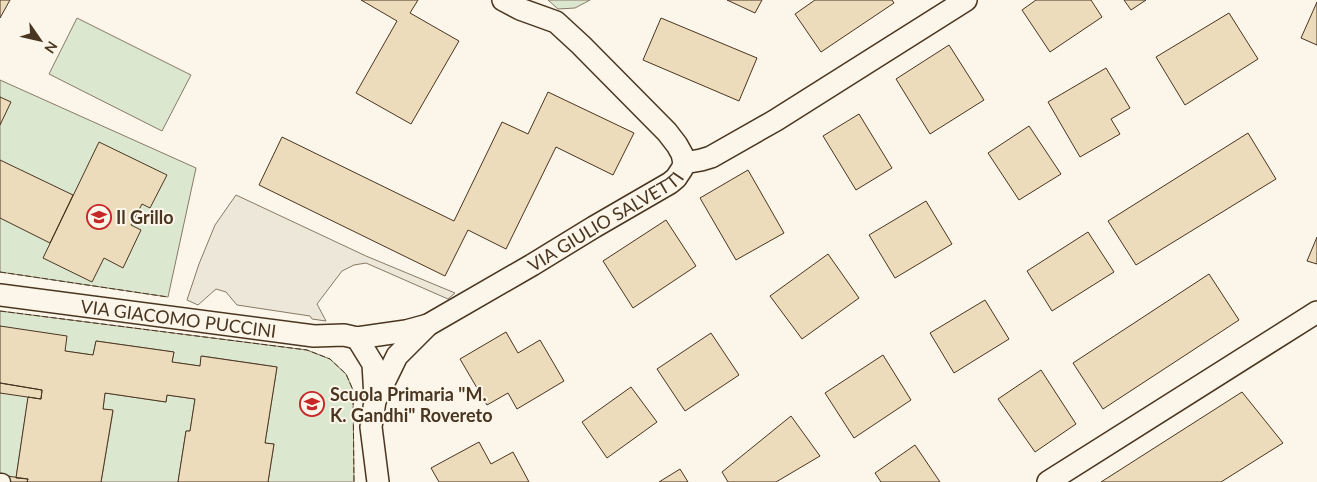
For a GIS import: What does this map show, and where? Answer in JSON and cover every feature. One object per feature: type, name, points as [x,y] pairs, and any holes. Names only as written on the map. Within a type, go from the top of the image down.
[{"type":"street","name":"VIA GIULIO SALVETTI","points":[[375,400],[396,356],[428,325],[670,183],[676,178],[684,163],[682,154],[667,132],[581,44],[556,22],[520,9],[503,0]]},
{"type":"street","name":"VIA GIULIO SALVETTI","points":[[684,163],[711,156],[776,120],[966,0]]},
{"type":"street","name":"VIA GIACOMO PUCCINI","points":[[0,296],[314,336],[344,335],[356,338],[406,331],[428,325]]},
{"type":"street","points":[[1048,482],[1317,312]]},
{"type":"street","points":[[356,338],[372,364],[375,400],[371,427],[378,482]]},
{"type":"green space","points":[[548,0],[590,0],[575,8],[558,9]]},
{"type":"green space","points":[[77,18],[191,75],[162,131],[49,74]]},
{"type":"green space","points":[[0,80],[196,168],[168,297],[0,272]]},
{"type":"green space","name":"Scuola Primaria \"M. K. Gandhi\" Rovereto","points":[[0,311],[307,350],[330,359],[346,374],[353,390],[354,482],[268,482],[274,444],[265,443],[277,367],[202,356],[200,366],[172,362],[174,352],[96,341],[93,355],[65,351],[0,326]]},
{"type":"green space","points":[[0,383],[42,390],[28,398],[16,478],[0,482]]},
{"type":"green space","points":[[105,393],[166,402],[167,395],[195,399],[190,431],[186,431],[178,482],[101,482],[113,411],[103,409]]},
{"type":"shaded area","points":[[236,195],[366,256],[455,293],[448,299],[366,263],[354,265],[342,271],[317,304],[326,321],[312,319],[310,316],[237,305],[226,292],[216,289],[198,305],[187,300],[199,264],[215,225]]},
{"type":"building","points":[[0,0],[10,0],[0,18]]},
{"type":"building","points":[[361,0],[418,0],[410,13],[459,41],[411,124],[356,93],[397,21]]},
{"type":"building","points":[[727,0],[762,0],[755,13]]},
{"type":"building","points":[[815,0],[892,0],[894,3],[821,52],[795,14]]},
{"type":"building","points":[[1036,0],[1091,0],[1102,17],[1050,52],[1022,10]]},
{"type":"building","points":[[1124,0],[1146,0],[1131,10]]},
{"type":"building","points":[[1317,2],[1317,45],[1301,38]]},
{"type":"building","points":[[1229,13],[1258,59],[1185,105],[1156,57]]},
{"type":"building","points":[[661,18],[757,58],[739,101],[643,60]]},
{"type":"building","points":[[949,45],[984,100],[930,134],[896,79]]},
{"type":"building","points":[[1106,68],[1130,108],[1111,119],[1120,134],[1080,157],[1048,102]]},
{"type":"building","points":[[548,92],[634,133],[613,175],[556,147],[506,249],[468,230],[445,276],[259,185],[282,137],[454,221],[502,122],[528,134]]},
{"type":"building","points":[[0,97],[11,102],[0,125]]},
{"type":"building","points":[[859,114],[892,168],[856,190],[823,136]]},
{"type":"building","points":[[1029,126],[1061,174],[1019,200],[988,153]]},
{"type":"building","points":[[1248,133],[1276,179],[1136,265],[1108,221]]},
{"type":"building","name":"Il Grillo","points":[[99,142],[167,175],[150,208],[142,204],[131,225],[141,230],[123,268],[104,258],[92,282],[43,258]]},
{"type":"building","points":[[0,160],[73,195],[50,243],[0,218]]},
{"type":"building","points":[[748,170],[784,233],[736,260],[700,198]]},
{"type":"building","points":[[926,201],[952,244],[895,278],[869,235]]},
{"type":"building","points":[[666,220],[696,266],[633,308],[603,261]]},
{"type":"building","points":[[1088,232],[1114,272],[1052,311],[1027,271]]},
{"type":"building","points":[[1317,237],[1317,264],[1307,261]]},
{"type":"building","points":[[828,254],[859,298],[802,339],[770,296]]},
{"type":"building","points":[[1209,274],[1239,320],[1103,409],[1073,363]]},
{"type":"building","points":[[985,300],[1009,339],[954,373],[930,333]]},
{"type":"building","points":[[0,326],[67,336],[65,351],[93,355],[96,341],[174,352],[172,362],[200,366],[201,356],[277,367],[265,443],[274,444],[268,482],[178,482],[186,431],[190,431],[195,399],[167,395],[166,402],[105,393],[103,409],[113,410],[101,482],[27,482],[28,479],[16,478],[28,397],[41,399],[42,390],[0,383]]},
{"type":"building","points":[[506,332],[518,353],[540,340],[564,381],[517,409],[508,393],[487,405],[460,359]]},
{"type":"building","points":[[711,333],[739,375],[685,411],[657,369]]},
{"type":"building","points":[[883,355],[911,400],[854,438],[825,393]]},
{"type":"building","points":[[1041,370],[1076,424],[1035,452],[998,399]]},
{"type":"building","points":[[0,383],[42,390],[41,399],[0,393]]},
{"type":"building","points":[[631,387],[657,422],[607,458],[582,422]]},
{"type":"building","points":[[1242,392],[1283,443],[1221,482],[1101,482]]},
{"type":"building","points":[[791,416],[820,456],[776,482],[728,482],[722,472]]},
{"type":"building","points":[[479,442],[491,464],[513,452],[529,482],[439,482],[431,468]]},
{"type":"building","points":[[915,445],[940,482],[881,482],[875,473]]},
{"type":"building","points":[[680,469],[688,482],[659,482]]},
{"type":"building","points":[[0,475],[28,479],[27,482],[0,482]]},
{"type":"fence","points":[[0,272],[168,297]]},
{"type":"fence","points":[[0,311],[307,350],[330,359],[346,374],[353,390],[354,482]]},
{"type":"place","name":"Il Grillo","points":[[99,217]]},
{"type":"place","name":"Scuola Primaria \"M. K. Gandhi\" Rovereto","points":[[312,404]]}]
